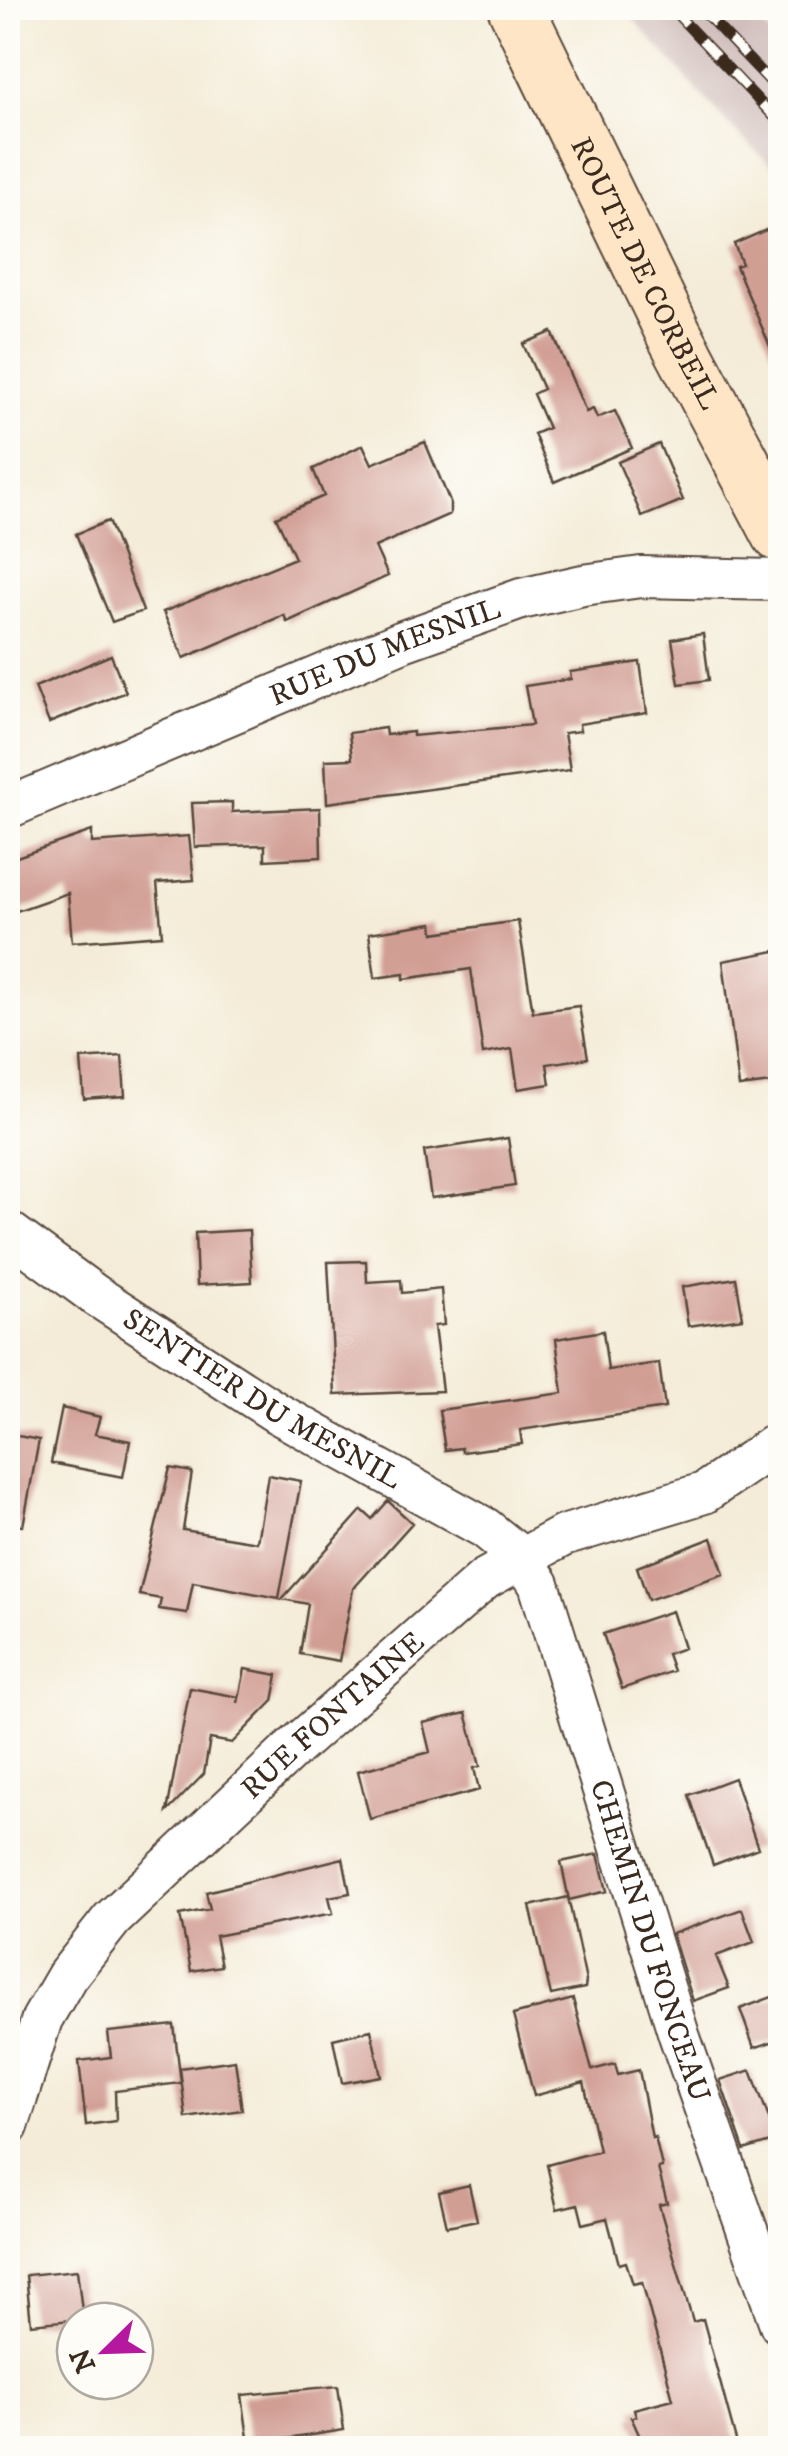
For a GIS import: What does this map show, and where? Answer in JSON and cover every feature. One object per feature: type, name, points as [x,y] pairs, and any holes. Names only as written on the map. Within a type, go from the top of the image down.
[{"type":"main road","name":"ROUTE DE CORBEIL","points":[[516,8],[674,334],[780,534]]},
{"type":"street","name":"RUE DU MESNIL","points":[[8,808],[403,641],[520,599],[583,584],[642,577],[780,580]]},
{"type":"street","name":"SENTIER DU MESNIL","points":[[8,1231],[95,1295],[276,1413],[485,1528],[522,1558]]},
{"type":"street","name":"RUE FONTAINE","points":[[8,2126],[42,2019],[67,1976],[112,1919],[288,1752],[485,1579],[562,1536],[704,1493],[780,1442]]},
{"type":"street","name":"CHEMIN DU FONCEAU","points":[[522,1558],[539,1584],[678,2035],[780,2324]]},
{"type":"shaded area","points":[[623,8],[745,8],[780,43],[780,174],[729,125]]},
{"type":"building","points":[[780,224],[780,370],[736,266],[742,264],[734,244]]},
{"type":"building","points":[[552,332],[586,412],[593,409],[597,418],[615,411],[632,448],[554,482],[534,434],[548,428],[533,394],[543,389],[523,344]]},
{"type":"building","points":[[425,442],[450,502],[450,514],[375,547],[388,576],[287,622],[284,615],[184,658],[163,612],[295,558],[276,517],[324,496],[313,469],[363,445],[372,464]]},
{"type":"building","points":[[659,444],[683,500],[642,517],[618,462]]},
{"type":"building","points":[[108,521],[143,611],[112,622],[76,534]]},
{"type":"building","points":[[703,634],[709,680],[679,684],[672,639]]},
{"type":"building","points":[[111,655],[126,692],[49,723],[35,687]]},
{"type":"building","points":[[640,662],[647,713],[579,724],[580,731],[564,733],[570,770],[327,803],[325,760],[352,759],[349,733],[385,728],[386,735],[413,732],[413,736],[532,725],[525,686],[571,679],[570,672]]},
{"type":"building","points":[[232,802],[232,812],[320,808],[321,857],[265,860],[265,845],[195,847],[192,803]]},
{"type":"building","points":[[92,831],[92,843],[189,836],[194,880],[157,883],[162,935],[72,942],[68,893],[8,914],[8,860]]},
{"type":"building","points":[[518,921],[533,1012],[579,1006],[588,1058],[547,1064],[550,1084],[518,1089],[512,1049],[483,1054],[471,969],[404,979],[404,974],[375,978],[369,933],[433,923],[434,933]]},
{"type":"building","points":[[780,950],[780,1082],[739,1087],[723,961]]},
{"type":"building","points":[[122,1056],[125,1096],[84,1099],[81,1059]]},
{"type":"building","points":[[508,1138],[515,1186],[431,1198],[424,1151]]},
{"type":"building","points":[[249,1230],[252,1282],[197,1285],[195,1233]]},
{"type":"building","points":[[366,1261],[367,1282],[401,1280],[402,1293],[441,1289],[444,1325],[434,1326],[442,1391],[335,1395],[328,1262]]},
{"type":"building","points":[[736,1278],[743,1318],[688,1326],[682,1287]]},
{"type":"building","points":[[603,1331],[608,1370],[659,1363],[665,1408],[520,1430],[522,1444],[462,1452],[461,1448],[445,1450],[439,1410],[563,1393],[556,1339]]},
{"type":"building","points":[[62,1408],[100,1417],[95,1434],[130,1441],[123,1477],[51,1463]]},
{"type":"building","points":[[8,1434],[39,1440],[23,1526],[8,1524]]},
{"type":"building","points":[[170,1468],[192,1472],[183,1530],[257,1542],[268,1475],[301,1481],[279,1598],[193,1582],[187,1613],[159,1609],[161,1599],[139,1595]]},
{"type":"building","points":[[388,1501],[412,1523],[353,1589],[339,1661],[300,1654],[308,1604],[282,1599],[362,1510],[372,1519]]},
{"type":"building","points":[[712,1538],[724,1574],[648,1600],[637,1567]]},
{"type":"building","points":[[672,1611],[684,1648],[667,1654],[673,1671],[622,1689],[603,1634]]},
{"type":"building","points":[[245,1669],[278,1675],[273,1701],[232,1743],[210,1739],[204,1774],[167,1812],[190,1688],[239,1697],[238,1703]]},
{"type":"building","points":[[466,1713],[480,1766],[474,1768],[479,1790],[370,1819],[358,1771],[430,1752],[423,1723]]},
{"type":"building","points":[[734,1778],[758,1848],[713,1865],[689,1795]]},
{"type":"building","points":[[598,1854],[607,1891],[569,1900],[561,1862]]},
{"type":"building","points":[[343,1858],[350,1893],[329,1897],[333,1913],[215,1936],[221,1966],[191,1971],[180,1915],[210,1909],[206,1892]]},
{"type":"building","points":[[568,1897],[585,1988],[551,1995],[530,1906]]},
{"type":"building","points":[[742,1909],[754,1942],[716,1956],[729,1988],[693,2001],[672,1934]]},
{"type":"building","points":[[780,1994],[780,2039],[754,2048],[740,2009]]},
{"type":"building","points":[[573,1999],[592,2070],[615,2064],[618,2075],[639,2070],[652,2138],[655,2137],[662,2167],[658,2168],[667,2203],[659,2205],[693,2322],[703,2319],[738,2448],[645,2448],[631,2417],[636,2416],[634,2409],[673,2399],[642,2282],[633,2284],[626,2262],[619,2264],[607,2218],[583,2224],[578,2204],[557,2209],[547,2165],[599,2151],[584,2082],[534,2096],[513,2015]]},
{"type":"building","points":[[174,2025],[181,2083],[115,2091],[116,2121],[86,2125],[79,2061],[111,2057],[108,2032]]},
{"type":"building","points":[[371,2030],[381,2076],[342,2083],[333,2039]]},
{"type":"building","points":[[235,2060],[242,2110],[186,2118],[180,2068]]},
{"type":"building","points":[[751,2070],[777,2140],[744,2150],[720,2080]]},
{"type":"building","points":[[469,2185],[477,2220],[447,2226],[439,2192]]},
{"type":"building","points":[[77,2270],[81,2301],[55,2301],[55,2322],[31,2324],[26,2275]]},
{"type":"building","points":[[338,2386],[344,2430],[249,2445],[242,2395]]},
{"type":"railway","points":[[671,8],[780,123]]},
{"type":"railway","points":[[700,8],[780,92]]}]
